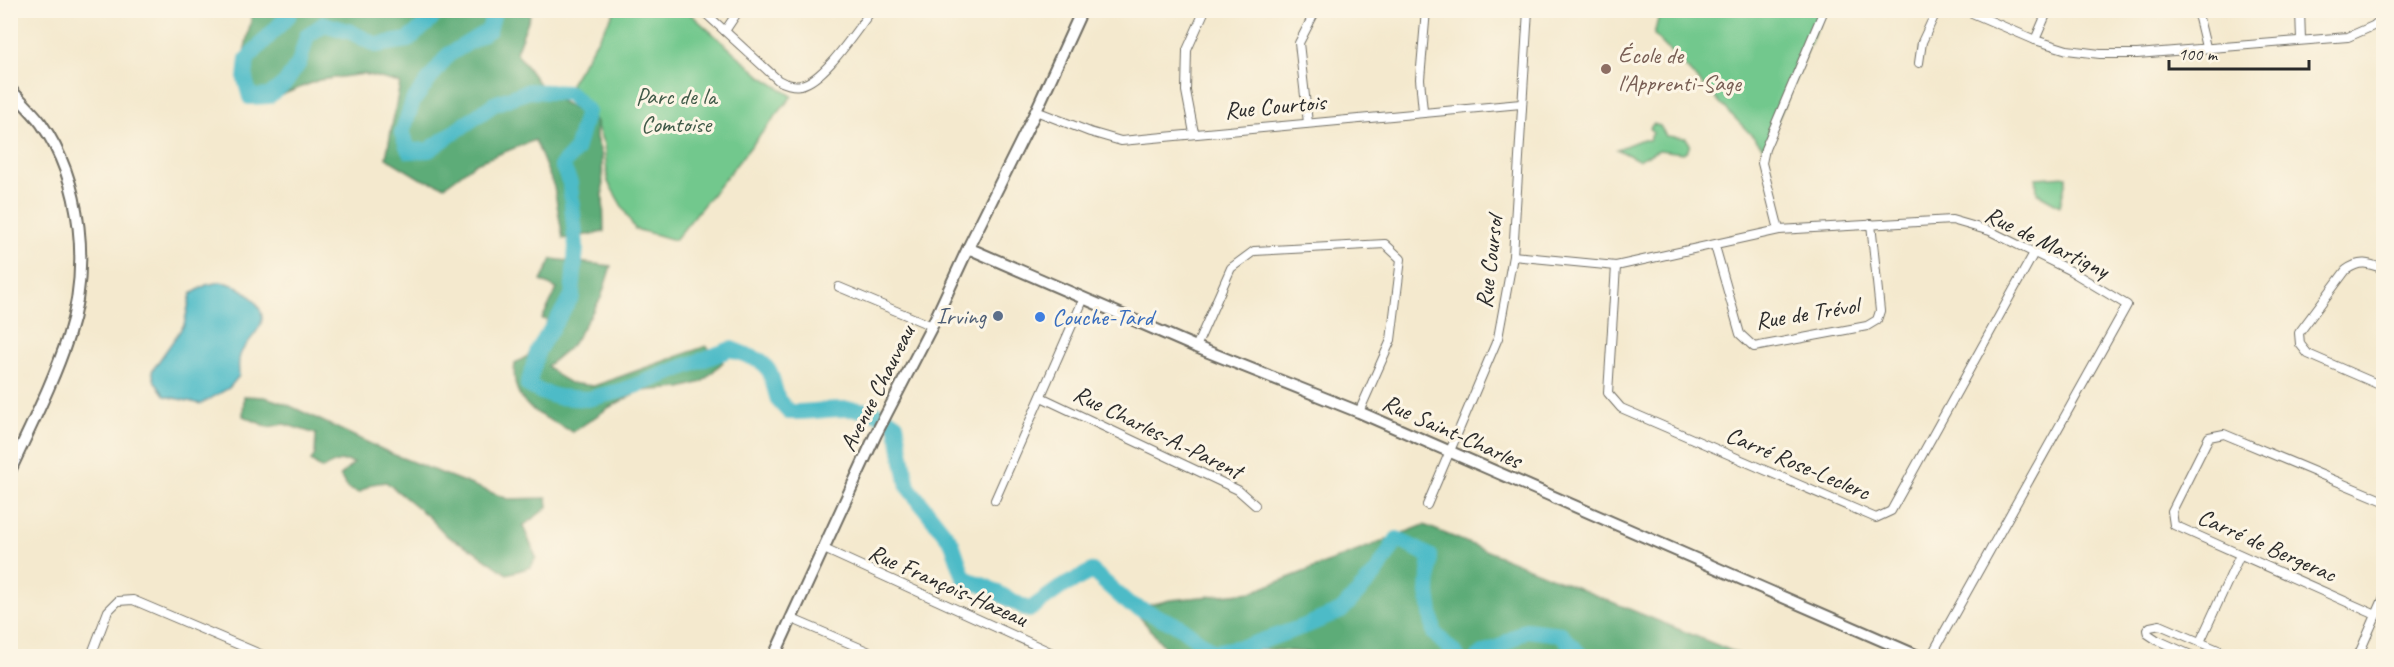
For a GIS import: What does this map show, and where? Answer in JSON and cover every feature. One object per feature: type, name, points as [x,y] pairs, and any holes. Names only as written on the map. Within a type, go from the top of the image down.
[{"type":"street","points":[[702,10],[778,80],[800,86],[820,75],[872,10]]},
{"type":"street","points":[[724,31],[739,10]]},
{"type":"street","name":"Avenue Chauveau","points":[[774,657],[876,434],[932,326],[1082,10]]},
{"type":"street","points":[[1194,133],[1186,91],[1187,50],[1206,10]]},
{"type":"street","points":[[1308,123],[1299,43],[1316,10]]},
{"type":"street","points":[[1423,111],[1420,79],[1426,10]]},
{"type":"street","name":"Rue Coursol","points":[[1427,505],[1498,338],[1513,256],[1528,10]]},
{"type":"street","points":[[1779,230],[1762,163],[1765,149],[1824,10]]},
{"type":"street","points":[[1919,63],[1922,42],[1937,10]]},
{"type":"street","points":[[1965,10],[2035,40],[2067,50],[2100,54],[2137,54],[2348,37],[2373,26],[2384,17]]},
{"type":"street","points":[[2035,40],[2048,10]]},
{"type":"street","points":[[2197,10],[2206,47]]},
{"type":"street","points":[[2300,10],[2301,40]]},
{"type":"street","points":[[10,89],[41,123],[62,160],[75,203],[80,249],[78,292],[69,336],[10,471]]},
{"type":"street","name":"Rue Courtois","points":[[1036,111],[1090,132],[1121,141],[1423,111],[1521,104]]},
{"type":"street","name":"Rue de Martigny","points":[[1513,256],[1616,266],[1715,246],[1779,230],[1952,220],[1990,231],[2069,270],[2127,305],[1931,657]]},
{"type":"street","name":"Rue de Trévol","points":[[1715,246],[1740,334],[1754,347],[1867,326],[1877,320],[1880,311],[1871,224]]},
{"type":"street","points":[[1196,347],[1231,268],[1254,251],[1385,244],[1401,259],[1391,340],[1359,412]]},
{"type":"street","name":"Rue Saint-Charles","points":[[968,248],[1196,347],[1359,412],[1918,657]]},
{"type":"street","name":"Carré Rose-Leclerc","points":[[1616,266],[1608,393],[1620,408],[1876,518],[1891,511],[2034,253]]},
{"type":"street","points":[[2384,269],[2366,262],[2346,270],[2299,333],[2300,344],[2308,354],[2384,387]]},
{"type":"street","points":[[839,287],[932,326]]},
{"type":"street","name":"Rue Charles-A.-Parent","points":[[995,500],[1084,298]]},
{"type":"street","name":"Rue Charles-A.-Parent","points":[[1041,397],[1238,490],[1255,505]]},
{"type":"street","name":"Carré de Bergerac","points":[[2376,615],[2174,525],[2172,511],[2209,437],[2224,434],[2384,501]]},
{"type":"street","name":"Rue François-Hazeau","points":[[822,548],[1059,657]]},
{"type":"street","points":[[2200,642],[2240,555]]},
{"type":"street","points":[[2358,657],[2384,597]]},
{"type":"street","points":[[92,657],[108,611],[118,601],[133,600],[264,657]]},
{"type":"street","points":[[790,618],[879,657]]},
{"type":"street","points":[[2193,657],[2157,640],[2148,634],[2147,630],[2153,625],[2160,625],[2232,657]]},
{"type":"green space","points":[[253,11],[400,11],[417,17],[421,11],[529,11],[530,16],[516,52],[544,91],[596,122],[596,138],[602,156],[604,232],[563,239],[554,187],[535,140],[476,163],[445,186],[421,179],[386,158],[400,83],[364,74],[319,80],[265,102],[238,80]]},
{"type":"green space","name":"Parc de la Comtoise","points":[[615,11],[687,11],[762,77],[792,96],[675,240],[635,229],[608,182],[604,145],[588,104],[570,84]]},
{"type":"green space","points":[[1660,11],[1824,11],[1765,149],[1654,35]]},
{"type":"green space","points":[[1653,124],[1660,126],[1666,136],[1686,138],[1690,144],[1688,150],[1683,153],[1659,150],[1638,160],[1617,149],[1640,140],[1649,140],[1653,133],[1650,128]]},
{"type":"green space","points":[[2067,176],[2060,206],[2037,193],[2036,178]]},
{"type":"green space","points":[[552,259],[611,266],[601,298],[572,345],[547,366],[558,376],[570,383],[594,386],[706,346],[723,362],[702,382],[681,388],[640,391],[610,407],[573,432],[539,414],[522,399],[517,390],[514,378],[515,363],[528,356],[548,320],[542,319],[557,289],[541,281]]},
{"type":"green space","points":[[244,396],[265,397],[286,404],[392,454],[508,499],[547,498],[548,507],[523,526],[536,557],[531,567],[507,574],[473,550],[447,536],[429,517],[386,482],[372,484],[359,493],[348,489],[340,476],[354,463],[342,461],[322,469],[311,461],[315,454],[316,434],[284,424],[268,427],[243,416]]},
{"type":"green space","points":[[1424,525],[1744,656],[1355,656],[1262,649],[1242,656],[1172,656],[1130,605],[1146,606],[1170,600],[1252,592]]},
{"type":"water","points":[[220,282],[232,284],[243,290],[258,305],[262,313],[260,327],[240,356],[239,376],[229,388],[201,404],[165,396],[155,382],[152,371],[184,325],[191,294],[206,285]]},
{"type":"waterway","points":[[289,10],[289,15],[247,59],[245,79],[250,97],[269,96],[286,82],[299,63],[307,36],[324,24],[351,32],[376,45],[408,40],[431,20],[437,10]]},
{"type":"waterway","points":[[491,10],[493,16],[489,30],[448,55],[413,101],[402,133],[409,151],[429,150],[494,104],[529,91],[569,93],[587,111],[576,150],[562,165],[570,183],[576,247],[572,296],[538,350],[528,385],[558,397],[588,399],[624,390],[731,349],[761,361],[770,372],[778,400],[789,412],[858,409],[884,416],[896,424],[908,487],[952,543],[964,578],[987,587],[1029,610],[1060,588],[1092,571],[1129,604],[1179,626],[1213,652],[1247,646],[1341,611],[1376,573],[1397,539],[1430,556],[1428,593],[1434,633],[1457,656]]},
{"type":"waterway","points":[[1478,656],[1501,646],[1526,630],[1561,634],[1581,656]]},
{"type":"place","name":"École de l'Apprenti-Sage","points":[[1606,69]]},
{"type":"place","name":"Irving","points":[[998,316]]},
{"type":"place","name":"Couche-Tard","points":[[1040,317]]}]
